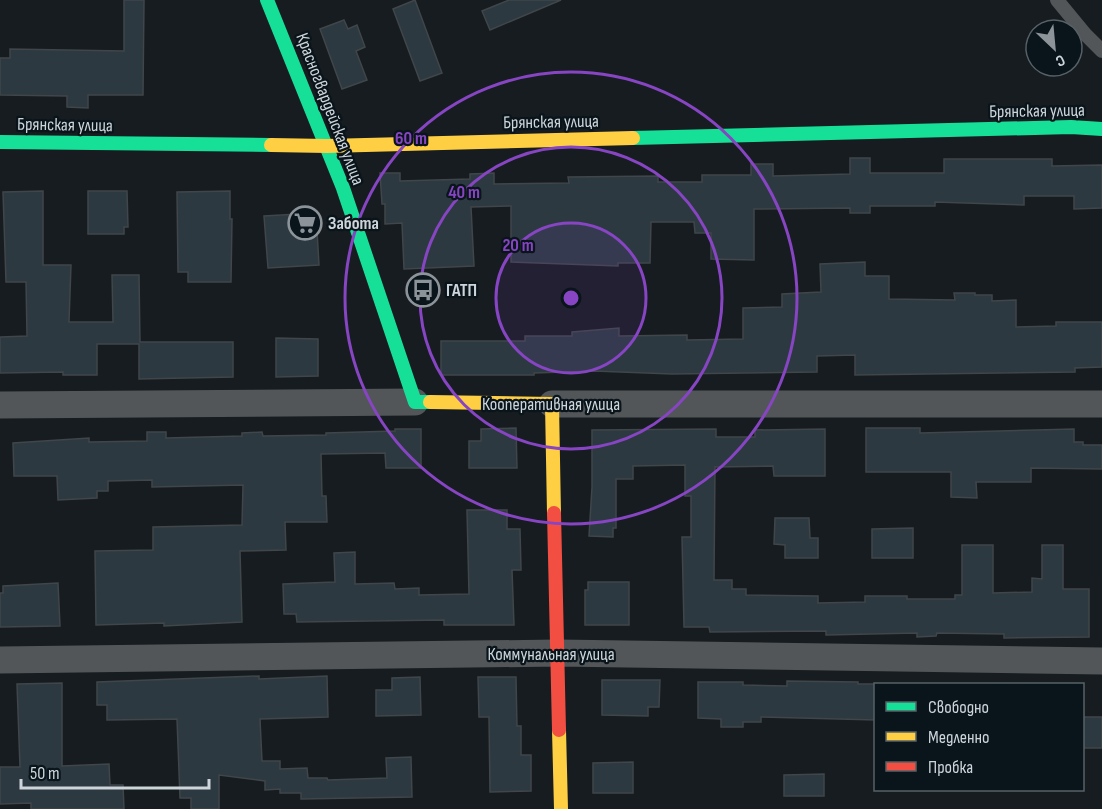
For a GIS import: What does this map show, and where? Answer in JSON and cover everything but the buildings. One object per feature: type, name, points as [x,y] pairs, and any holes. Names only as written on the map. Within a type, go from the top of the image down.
[{"type":"street","name":"Красногвардейская улица","points":[[267,0],[327,146],[415,402]]},
{"type":"street","name":"Брянская улица","points":[[0,142],[327,146],[1071,127],[1102,129]]},
{"type":"street","name":"Кооперативная улица","points":[[0,405],[415,402],[1102,404]]},
{"type":"street","points":[[552,404],[561,809]]},
{"type":"street","name":"Коммунальная улица","points":[[0,660],[558,652],[1102,662]]},
{"type":"lane","points":[[1057,0],[1102,51]]},
{"type":"lane","points":[[1071,127],[1092,117]]},
{"type":"traffic: fast","points":[[267,0],[343,188],[415,402],[430,402]]},
{"type":"traffic: fast","points":[[633,138],[1071,127],[1102,129]]},
{"type":"traffic: fast","points":[[0,142],[271,145]]},
{"type":"traffic: slow","points":[[271,145],[327,146],[633,138]]},
{"type":"traffic: slow","points":[[430,402],[552,404],[554,513]]},
{"type":"traffic: slow","points":[[559,730],[561,809]]},
{"type":"traffic: jam","points":[[554,513],[559,730]]},
{"type":"place","name":"Забота","points":[[305,223]]},
{"type":"place","name":"ГАТП","points":[[423,290]]}]
